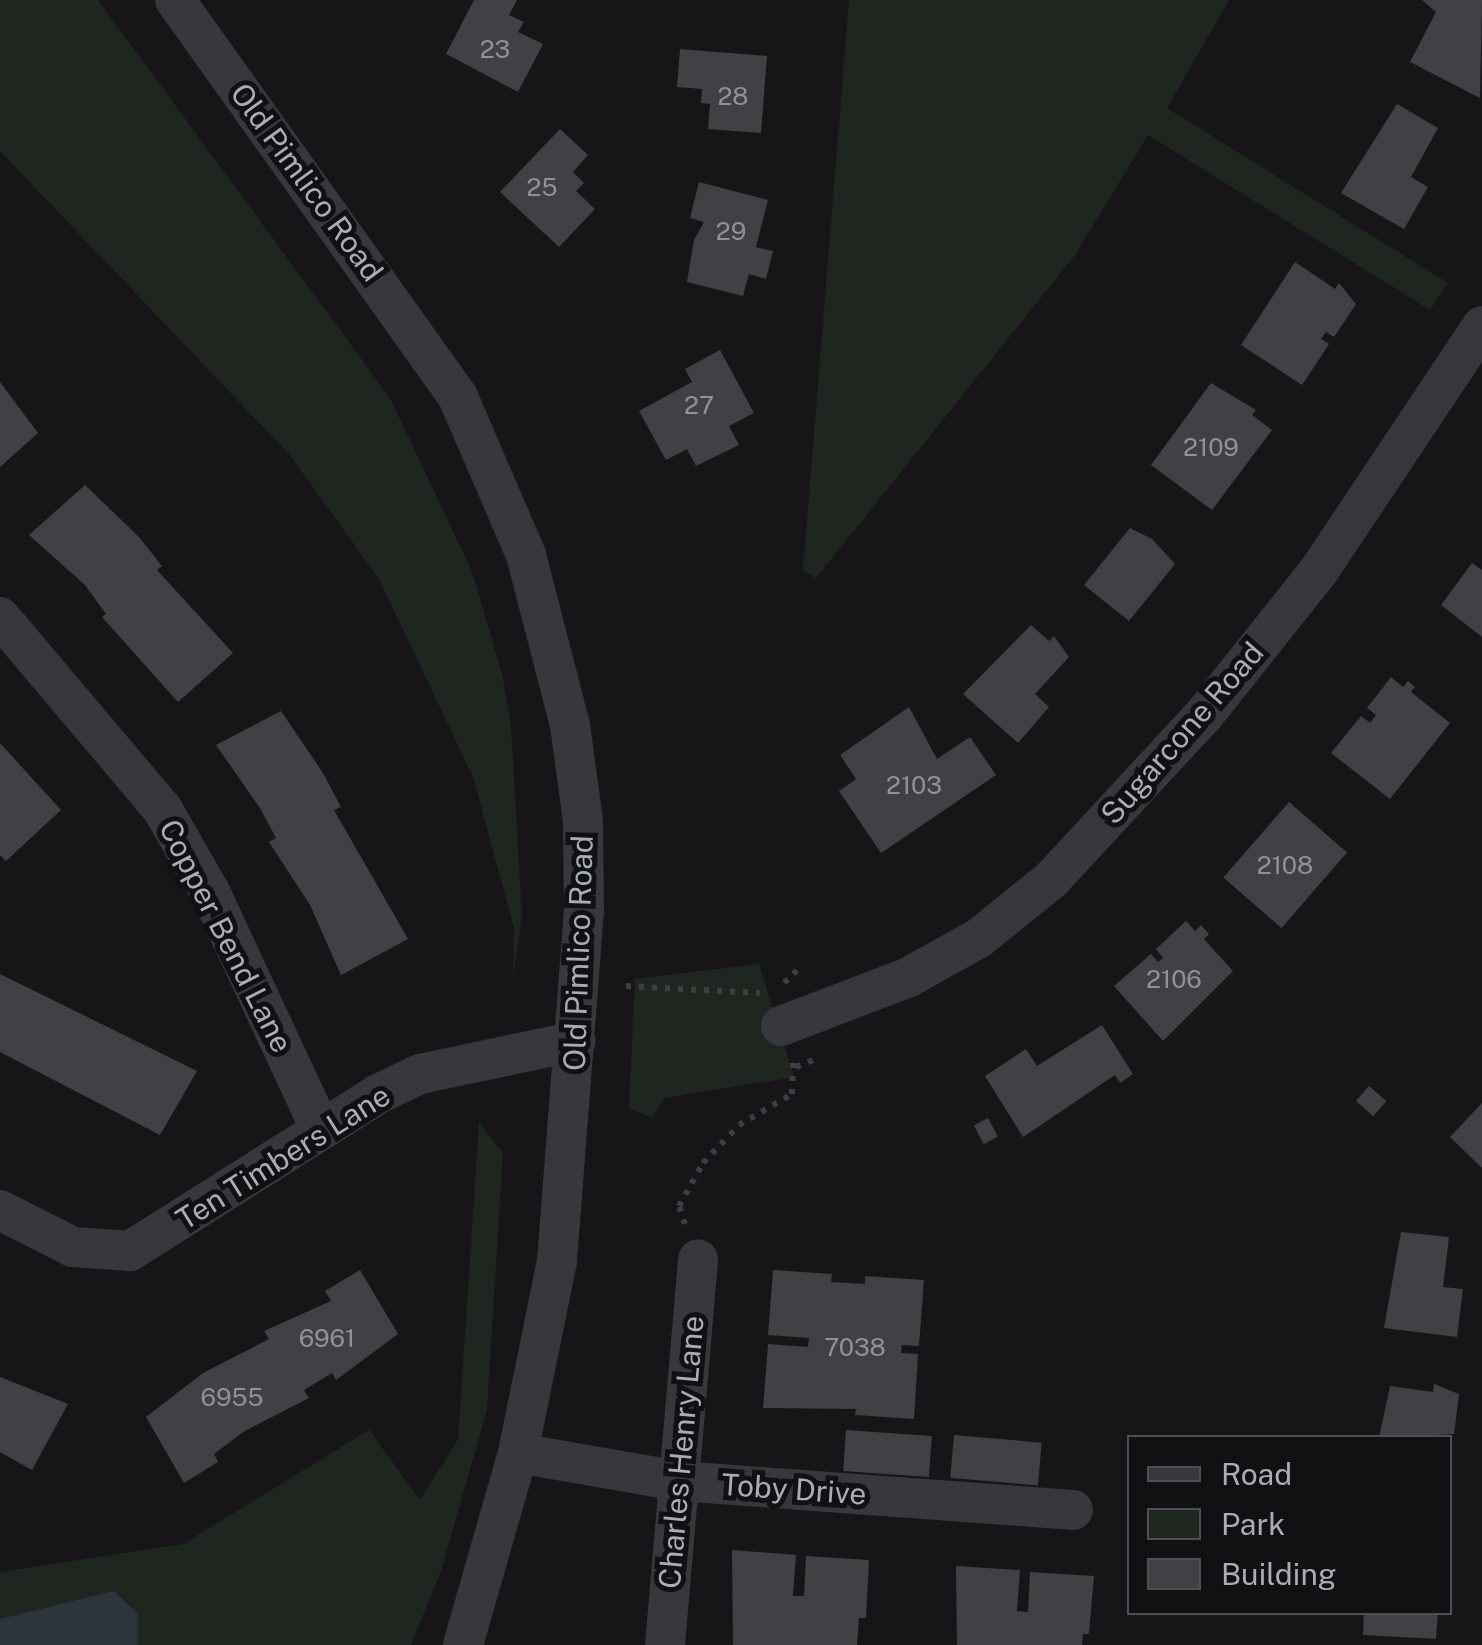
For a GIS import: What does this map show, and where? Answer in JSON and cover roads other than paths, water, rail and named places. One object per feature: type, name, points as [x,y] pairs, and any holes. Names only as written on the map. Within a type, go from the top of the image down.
[{"type":"street","name":"Old Pimlico Road","points":[[175,0],[458,398],[526,555],[564,692],[583,820],[576,1042],[558,1261],[518,1453],[464,1645]]},
{"type":"street","name":"Sugarcone Road","points":[[781,1026],[910,977],[979,938],[1050,880],[1204,715],[1320,568],[1482,326]]},
{"type":"street","name":"Copper Bend Lane","points":[[0,617],[164,810],[210,892],[320,1128]]},
{"type":"street","name":"Ten Timbers Lane","points":[[0,1210],[73,1247],[130,1250],[320,1128],[420,1074],[576,1042]]},
{"type":"street","name":"Charles Henry Lane","points":[[665,1645],[698,1258]]},
{"type":"street","name":"Toby Drive","points":[[518,1453],[679,1481],[1073,1510]]}]
